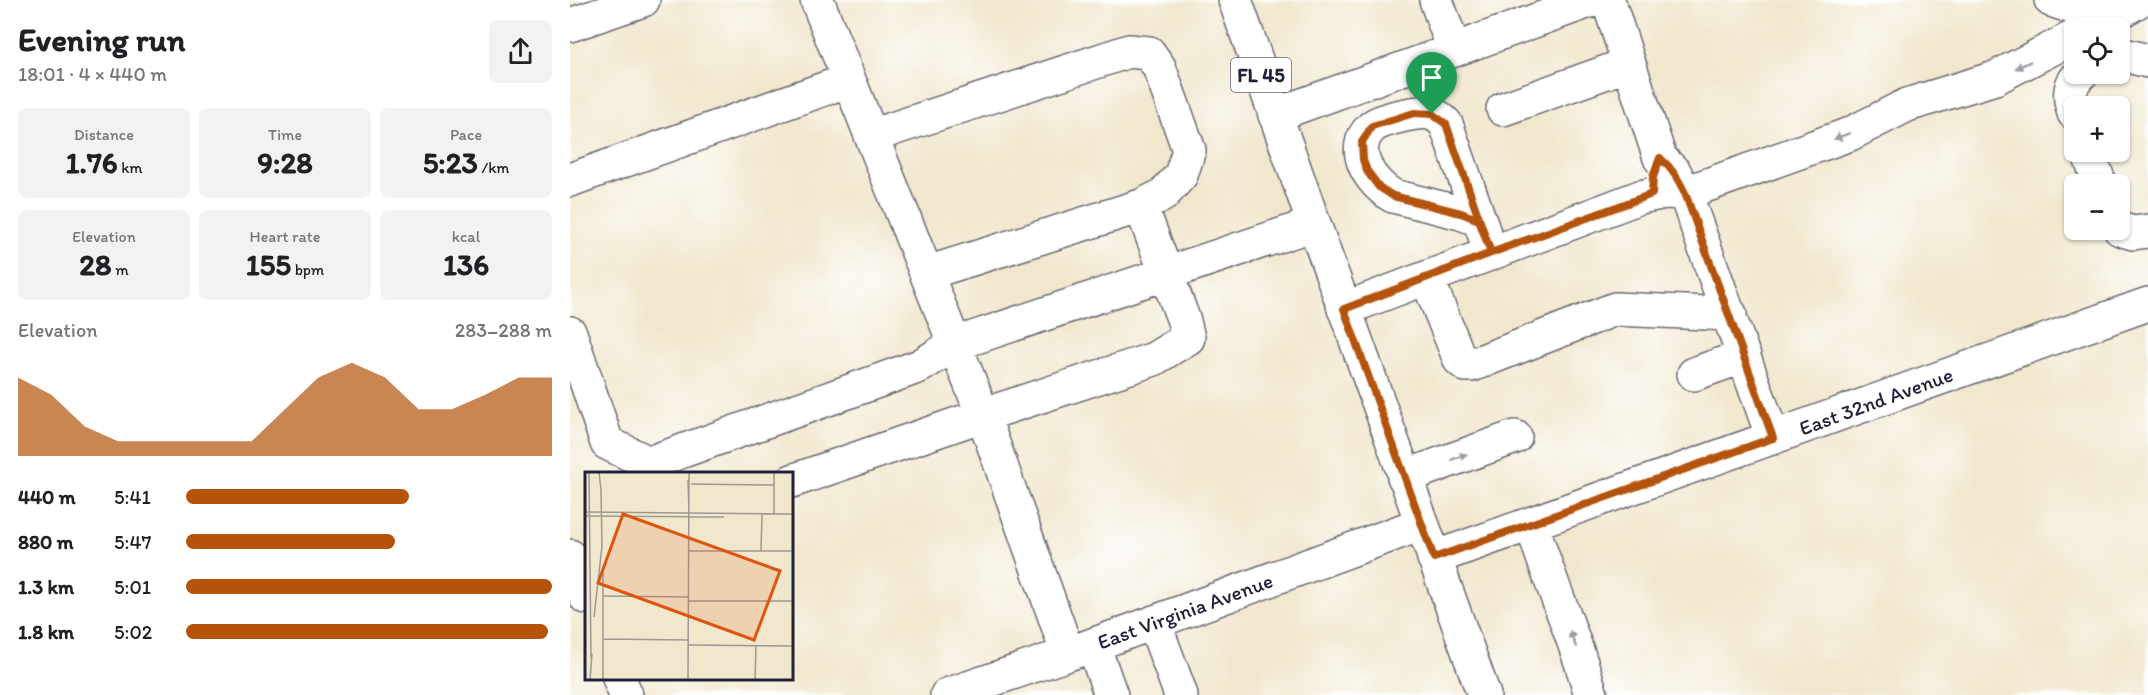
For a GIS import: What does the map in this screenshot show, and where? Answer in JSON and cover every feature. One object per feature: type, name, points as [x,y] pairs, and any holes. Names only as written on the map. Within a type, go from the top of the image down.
[{"type":"street","points":[[570,25],[643,0]]},
{"type":"street","points":[[817,0],[983,415],[1080,649],[1111,695]]},
{"type":"street","name":"FL 45","points":[[1235,0],[1484,695]]},
{"type":"street","points":[[1436,0],[1454,50]]},
{"type":"street","points":[[1275,115],[1592,0]]},
{"type":"street","points":[[1608,0],[1660,158],[1675,173],[1685,193],[1773,438]]},
{"type":"street","points":[[2051,0],[2083,11],[2114,14]]},
{"type":"street","points":[[1344,309],[1652,194],[1685,193],[1850,134],[1907,105],[1995,78],[2064,42]]},
{"type":"street","points":[[872,136],[1129,51],[1149,53],[1159,67],[1189,150],[1181,175],[1163,195],[1141,206],[927,273]]},
{"type":"street","points":[[2130,56],[2148,61]]},
{"type":"street","points":[[1503,109],[1629,64]]},
{"type":"street","points":[[570,180],[849,80]]},
{"type":"street","points":[[1652,194],[1653,177],[1660,158]]},
{"type":"street","points":[[794,480],[1154,359],[1188,338],[1184,321],[1141,206]]},
{"type":"street","points":[[1479,220],[1491,253]]},
{"type":"street","points":[[570,333],[607,443],[650,468],[920,366],[956,344],[1314,224]]},
{"type":"street","points":[[2130,231],[2148,231]]},
{"type":"street","points":[[1427,278],[1460,360],[1466,365],[1472,365],[1615,309],[1730,314]]},
{"type":"street","name":"East 32nd Avenue","points":[[1434,558],[2148,304]]},
{"type":"street","points":[[1694,374],[1744,356]]},
{"type":"street","points":[[1404,477],[1515,437]]},
{"type":"street","name":"East Virginia Avenue","points":[[947,695],[1080,649],[1421,524]]},
{"type":"street","points":[[1532,524],[1542,559],[1584,669],[1591,695]]},
{"type":"street","points":[[576,555],[585,593]]},
{"type":"street","points":[[1154,622],[1181,695]]},
{"type":"street","points":[[621,680],[626,695]]},
{"type":"route","points":[[1432,114],[1414,113],[1372,126],[1362,142],[1361,151],[1367,171],[1379,187],[1393,196],[1461,213],[1479,220],[1491,253],[1652,194],[1655,167],[1660,158],[1668,164],[1685,193],[1773,438],[1434,558],[1344,309],[1491,253],[1446,124],[1440,117],[1432,114]]}]
